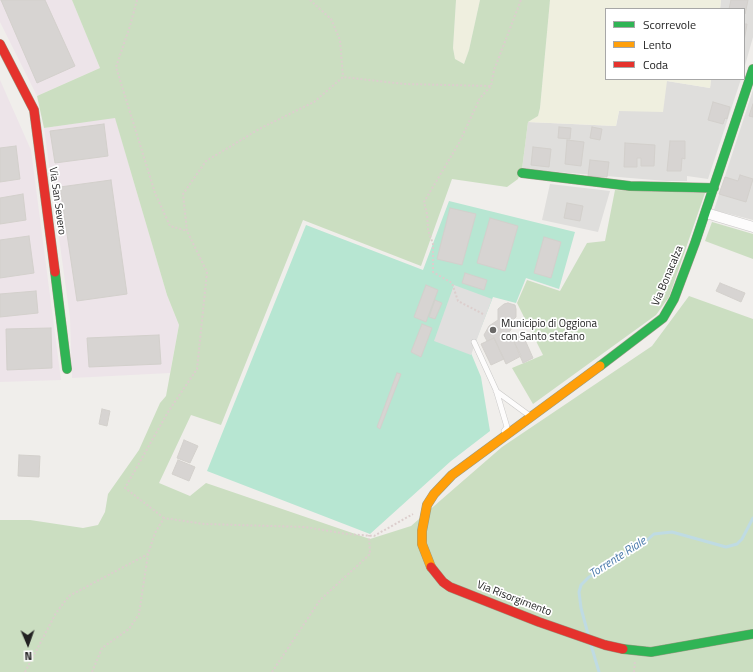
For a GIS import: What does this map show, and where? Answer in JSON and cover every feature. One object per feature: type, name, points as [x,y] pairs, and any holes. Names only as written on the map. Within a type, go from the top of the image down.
[{"type":"street","name":"Via San Severo","points":[[0,44],[34,110],[67,369]]},
{"type":"street","name":"Via Bonacalza","points":[[497,442],[647,332],[663,318],[674,299],[706,213],[753,69]]},
{"type":"street","points":[[522,173],[630,186],[714,188]]},
{"type":"street","points":[[706,213],[753,227]]},
{"type":"street","name":"Via Risorgimento","points":[[497,442],[442,484],[434,494],[426,510],[422,531],[422,544],[430,566],[443,582],[460,592],[576,635],[605,645],[635,651],[651,652],[668,650],[753,634]]},
{"type":"lane","points":[[474,342],[496,390],[507,427],[497,442]]},
{"type":"lane","points":[[496,390],[531,418]]},
{"type":"path","points":[[137,0],[116,67],[155,193],[170,226],[187,231]]},
{"type":"path","points":[[310,0],[331,19],[340,40],[343,77]]},
{"type":"path","points":[[483,314],[458,301],[452,283],[434,272],[432,264],[433,244],[428,230],[427,214],[424,202],[459,143],[480,98],[491,86],[494,70],[521,0]]},
{"type":"path","points":[[426,510],[407,517],[374,536],[305,527],[204,524],[164,518],[125,488],[168,412],[197,369],[207,272],[187,231],[183,194],[206,161],[261,128],[314,102],[343,77],[404,84],[491,86]]},
{"type":"path","points":[[92,672],[102,648],[129,629],[138,614],[148,554],[155,533],[164,518]]},
{"type":"path","points":[[272,672],[320,600],[370,554],[370,536]]},
{"type":"path","points":[[25,672],[56,613],[69,596],[148,554]]},
{"type":"shaded area","points":[[0,0],[72,0],[100,68],[37,96],[0,22]]},
{"type":"shaded area","points":[[721,0],[753,0],[753,37],[745,65],[745,8],[720,8]]},
{"type":"shaded area","points":[[0,80],[31,150],[61,380],[0,382]]},
{"type":"shaded area","points":[[711,80],[741,80],[708,179],[687,176],[687,181],[666,181],[522,169],[528,122],[616,126],[619,111],[667,81],[710,88]]},
{"type":"shaded area","points":[[753,90],[753,220],[714,210]]},
{"type":"shaded area","points":[[115,117],[167,295],[179,325],[170,373],[72,378],[70,318],[44,128]]},
{"type":"shaded area","points":[[550,184],[610,191],[598,232],[542,220]]},
{"type":"shaded area","points":[[454,285],[492,299],[471,355],[434,341]]},
{"type":"green space","points":[[72,0],[456,0],[453,48],[455,59],[464,64],[469,50],[480,0],[550,0],[540,108],[538,116],[528,122],[522,169],[518,179],[507,187],[452,179],[421,266],[303,220],[221,425],[191,415],[159,483],[190,496],[206,483],[370,539],[411,526],[502,447],[652,346],[689,296],[753,319],[753,672],[0,672],[0,520],[30,520],[83,528],[98,525],[105,512],[108,494],[139,450],[160,403],[166,396],[179,325],[167,295],[115,118],[44,128],[37,96],[100,68]]},
{"type":"green space","points":[[456,0],[480,0],[469,50],[464,64],[455,59],[453,48]]},
{"type":"green space","points":[[550,0],[721,0],[720,8],[605,8],[605,80],[711,80],[710,88],[667,81],[663,112],[619,111],[616,126],[528,122],[538,116]]},
{"type":"green space","points":[[615,190],[705,193],[669,297],[656,315],[533,404],[512,368],[543,355],[517,303],[527,280],[560,291],[587,243],[605,241]]},
{"type":"green space","points":[[449,201],[575,232],[559,289],[526,278],[516,303],[493,297],[471,353],[481,377],[490,431],[451,461],[370,534],[207,471],[306,225],[423,270]]},
{"type":"green space","points":[[712,222],[753,234],[753,259],[705,241]]},
{"type":"building","points":[[1,0],[45,0],[75,66],[37,83]]},
{"type":"building","points":[[731,0],[748,0],[745,14],[745,8],[729,8]]},
{"type":"building","points":[[745,24],[747,24],[745,35]]},
{"type":"building","points":[[713,102],[730,107],[727,119],[725,118],[723,124],[708,120]]},
{"type":"building","points":[[753,104],[753,117],[749,116]]},
{"type":"building","points":[[104,124],[108,156],[55,163],[50,131]]},
{"type":"building","points":[[559,127],[571,128],[570,139],[558,138]]},
{"type":"building","points":[[592,127],[602,129],[600,140],[590,138]]},
{"type":"building","points":[[567,140],[584,142],[581,166],[565,164]]},
{"type":"building","points":[[670,141],[685,141],[685,159],[682,158],[681,171],[667,171]]},
{"type":"building","points":[[625,143],[655,145],[654,166],[641,166],[641,158],[637,158],[637,167],[624,167]]},
{"type":"building","points":[[16,146],[20,179],[0,182],[0,148]]},
{"type":"building","points":[[533,147],[551,149],[549,167],[531,165]]},
{"type":"building","points":[[590,160],[609,162],[607,177],[588,176]]},
{"type":"building","points":[[740,175],[753,179],[746,202],[719,194],[725,177],[738,181]]},
{"type":"building","points":[[111,180],[127,294],[77,301],[60,187]]},
{"type":"building","points":[[23,194],[26,220],[0,224],[0,198]]},
{"type":"building","points":[[567,203],[583,206],[580,221],[564,218]]},
{"type":"building","points":[[450,208],[476,214],[462,265],[437,259]]},
{"type":"building","points":[[490,218],[518,226],[505,271],[477,263]]},
{"type":"building","points":[[29,236],[34,273],[0,278],[0,240]]},
{"type":"building","points":[[544,237],[561,242],[551,278],[534,273]]},
{"type":"building","points":[[465,273],[487,280],[484,290],[462,283]]},
{"type":"building","points":[[720,283],[745,293],[741,302],[716,291]]},
{"type":"building","points":[[426,285],[438,290],[426,322],[414,317]]},
{"type":"building","points":[[36,291],[38,313],[0,317],[0,294]]},
{"type":"building","points":[[435,300],[442,303],[435,319],[429,317]]},
{"type":"building","points":[[508,303],[515,305],[516,309],[516,317],[510,323],[511,330],[509,331],[521,356],[506,364],[494,338],[487,341],[484,335],[489,326],[498,320],[498,309],[504,304]]},
{"type":"building","points":[[422,324],[432,328],[421,357],[411,352]]},
{"type":"building","points":[[51,328],[52,368],[7,370],[6,329]]},
{"type":"building","points":[[522,333],[533,358],[523,363],[512,337]]},
{"type":"building","points":[[159,335],[161,364],[89,367],[87,338]]},
{"type":"building","points":[[494,338],[504,359],[491,365],[481,344]]},
{"type":"building","points":[[397,373],[401,374],[380,429],[377,427]]},
{"type":"building","points":[[102,409],[110,411],[107,426],[99,424]]},
{"type":"building","points":[[184,440],[198,446],[190,463],[177,458]]},
{"type":"building","points":[[19,455],[40,456],[39,477],[18,476]]},
{"type":"building","points":[[178,460],[195,467],[189,481],[172,474]]},
{"type":"waterway","name":"Torrente Riale","points":[[588,634],[581,608],[579,592],[581,585],[589,577],[605,569],[621,555],[637,549],[654,534],[672,532],[726,547],[737,544],[742,539],[753,518]]},
{"type":"waterway","name":"Torrente Riale","points":[[591,645],[599,672]]},
{"type":"traffic: fast","points":[[600,366],[663,318],[674,299],[695,243],[753,69]]},
{"type":"traffic: fast","points":[[522,173],[630,186],[714,188]]},
{"type":"traffic: fast","points":[[55,272],[67,369]]},
{"type":"traffic: fast","points":[[623,649],[651,652],[753,634]]},
{"type":"traffic: slow","points":[[431,567],[422,544],[422,531],[427,505],[434,494],[452,475],[600,366]]},
{"type":"traffic: jam","points":[[0,44],[34,110],[55,272]]},
{"type":"traffic: jam","points":[[431,567],[443,582],[450,587],[539,622],[605,645],[623,649]]},
{"type":"place","name":"Municipio di Oggiona con Santo stefano","points":[[493,330]]}]
